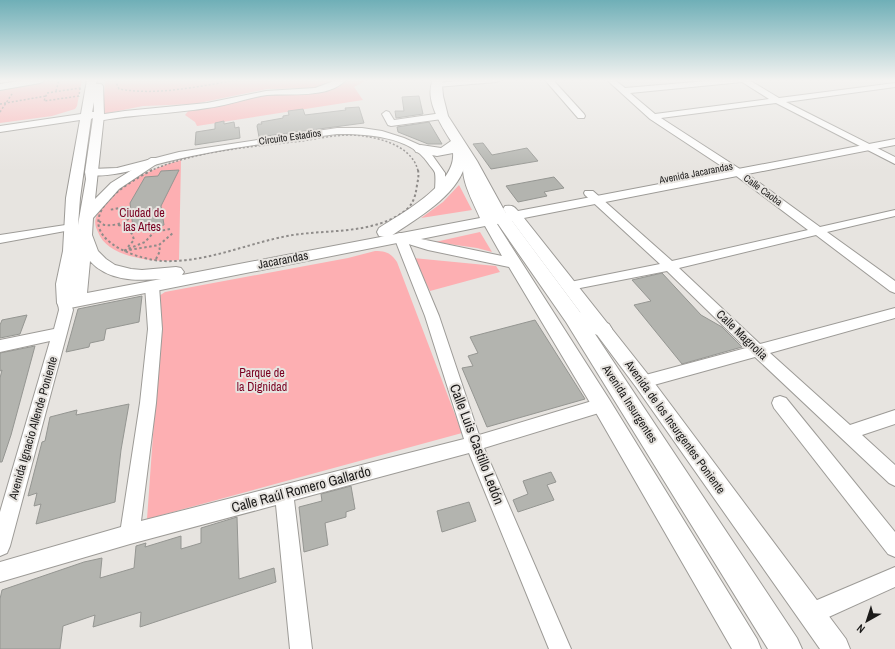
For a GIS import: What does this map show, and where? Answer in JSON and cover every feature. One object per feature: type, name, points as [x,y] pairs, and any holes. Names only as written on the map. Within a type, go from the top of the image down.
[{"type":"highway","name":"Avenida Insurgentes","points":[[441,110],[442,116],[470,161],[499,214],[573,317],[786,649]]},
{"type":"highway","points":[[421,149],[445,152],[451,150],[458,142]]},
{"type":"highway","points":[[392,234],[440,192],[450,180],[458,165],[461,151],[458,142]]},
{"type":"highway","points":[[573,317],[602,329]]},
{"type":"main road","name":"Avenida Ignacio Allende Poniente","points":[[78,231],[92,217],[91,110]]},
{"type":"main road","name":"Avenida Ignacio Allende Poniente","points":[[70,300],[78,231],[73,198],[92,110]]},
{"type":"main road","points":[[0,129],[91,116]]},
{"type":"main road","points":[[0,134],[91,116]]},
{"type":"main road","name":"Avenida Jacarandas","points":[[499,214],[735,170],[865,144],[895,135]]},
{"type":"main road","name":"Avenida Jacarandas","points":[[865,144],[895,142]]},
{"type":"main road","name":"Circuito Estadios","points":[[92,217],[115,186],[155,161]]},
{"type":"main road","points":[[499,214],[516,264],[602,405],[740,647]]},
{"type":"main road","name":"Jacarandas","points":[[70,300],[202,269],[499,214]]},
{"type":"main road","name":"Avenida de los Insurgentes Poniente","points":[[499,214],[570,286],[643,382],[836,649]]},
{"type":"main road","points":[[78,231],[92,254],[107,267],[116,272],[136,276],[202,269]]},
{"type":"main road","points":[[392,234],[430,247],[497,259],[516,264]]},
{"type":"main road","name":"Jacarandas","points":[[70,300],[152,286],[392,234]]},
{"type":"street","points":[[91,116],[145,110]]},
{"type":"street","points":[[576,110],[581,116]]},
{"type":"street","name":"Calle Caoba","points":[[645,110],[653,118],[735,170],[895,288]]},
{"type":"street","points":[[653,118],[710,110]]},
{"type":"street","points":[[797,110],[895,160]]},
{"type":"street","points":[[386,114],[391,123],[442,116]]},
{"type":"street","name":"Circuito Estadios","points":[[91,172],[116,171],[206,150],[337,131],[362,131],[382,134],[421,149],[431,158],[440,173],[440,192]]},
{"type":"street","name":"Calle Magnolia","points":[[592,197],[670,266],[759,352],[895,477]]},
{"type":"street","points":[[570,286],[670,266],[895,213]]},
{"type":"street","points":[[0,238],[78,231]]},
{"type":"street","name":"Calle Luis Castillo Ledón","points":[[392,234],[432,316],[474,444],[560,649]]},
{"type":"street","points":[[130,534],[148,403],[155,329],[152,286]]},
{"type":"street","name":"Avenida Ignacio Allende Poniente","points":[[1,539],[70,300]]},
{"type":"street","points":[[643,382],[759,352],[895,313]]},
{"type":"street","points":[[0,346],[60,333]]},
{"type":"street","points":[[780,403],[895,548]]},
{"type":"street","name":"Calle Raúl Romero Gallardo","points":[[0,572],[130,534],[474,444],[602,405]]},
{"type":"street","points":[[847,433],[895,417]]},
{"type":"street","points":[[284,493],[301,649]]},
{"type":"street","points":[[811,614],[895,577]]},
{"type":"path","points":[[92,217],[122,188],[156,168],[195,157],[302,140],[354,135],[376,138],[403,150],[410,156],[419,173],[416,199],[401,214],[372,226],[287,236],[209,257],[179,260],[156,259],[129,254],[115,246],[104,235],[98,225],[99,221]]},
{"type":"path","points":[[92,217],[117,208],[124,207],[134,210],[134,214],[131,218],[118,225]]},
{"type":"path","points":[[92,217],[104,225],[125,226],[129,229],[134,240],[124,251]]},
{"type":"path","points":[[124,251],[145,242],[154,232],[170,229]]},
{"type":"path","points":[[124,251],[159,245],[174,233]]},
{"type":"path","points":[[156,259],[160,251],[159,245]]},
{"type":"green space","points":[[0,110],[71,110],[52,116],[0,123]]},
{"type":"green space","points":[[103,110],[122,110],[103,114]]},
{"type":"green space","points":[[189,110],[297,110],[197,126],[195,122],[185,115]]},
{"type":"green space","name":"Ciudad de las Artes","points":[[181,160],[179,260],[158,261],[133,257],[111,248],[103,241],[95,224],[95,220],[102,205],[111,196],[133,180],[170,163]]},
{"type":"green space","points":[[459,185],[472,210],[421,218],[443,202]]},
{"type":"green space","points":[[480,232],[492,252],[477,248],[435,242]]},
{"type":"green space","name":"Parque de la Dignidad","points":[[375,251],[388,253],[393,256],[397,262],[462,433],[147,519],[160,337],[159,296],[165,292],[348,258]]},
{"type":"green space","points":[[413,258],[496,266],[500,272],[430,291]]},
{"type":"building","points":[[303,110],[305,115],[344,110],[360,110],[364,123],[259,137],[257,126],[258,124],[262,124],[261,122],[283,118],[283,116],[289,115],[288,111]]},
{"type":"building","points":[[422,110],[423,114],[396,118],[395,111]]},
{"type":"building","points":[[224,121],[224,124],[234,122],[235,128],[239,127],[240,138],[195,145],[196,132],[215,129],[215,123]]},
{"type":"building","points":[[429,122],[442,144],[428,144],[398,132],[397,127]]},
{"type":"building","points":[[483,143],[492,155],[527,148],[538,161],[491,169],[473,144]]},
{"type":"building","points":[[179,170],[161,206],[164,225],[143,230],[142,226],[133,228],[130,203],[145,177],[158,176],[161,171]]},
{"type":"building","points":[[554,177],[564,188],[544,192],[547,196],[518,202],[506,186]]},
{"type":"building","points":[[662,273],[701,315],[722,327],[742,347],[682,364],[634,305],[651,301],[632,280]]},
{"type":"building","points":[[142,296],[139,322],[106,329],[104,340],[90,343],[89,347],[66,352],[78,309]]},
{"type":"building","points":[[27,315],[20,334],[0,338],[0,325],[2,320]]},
{"type":"building","points":[[535,320],[585,399],[487,427],[462,368],[473,366],[468,356],[478,353],[470,337]]},
{"type":"building","points":[[35,346],[11,435],[2,462],[0,462],[0,378],[2,370],[0,371],[0,353]]},
{"type":"building","points":[[129,404],[121,450],[115,502],[36,524],[41,504],[34,506],[37,493],[28,496],[42,442],[45,441],[50,417],[77,410],[76,415]]},
{"type":"building","points":[[551,472],[556,482],[547,485],[554,500],[518,512],[513,500],[528,494],[523,481]]},
{"type":"building","points":[[351,486],[355,509],[346,512],[346,517],[325,523],[328,545],[304,552],[299,507],[322,501],[321,494]]},
{"type":"building","points":[[469,502],[476,521],[442,532],[437,511]]},
{"type":"building","points":[[237,517],[239,579],[274,568],[276,582],[140,627],[141,612],[93,627],[95,615],[63,626],[60,649],[0,649],[0,599],[2,590],[84,562],[102,558],[100,578],[134,568],[136,546],[146,543],[145,547],[181,536],[181,549],[201,543],[201,528]]}]
